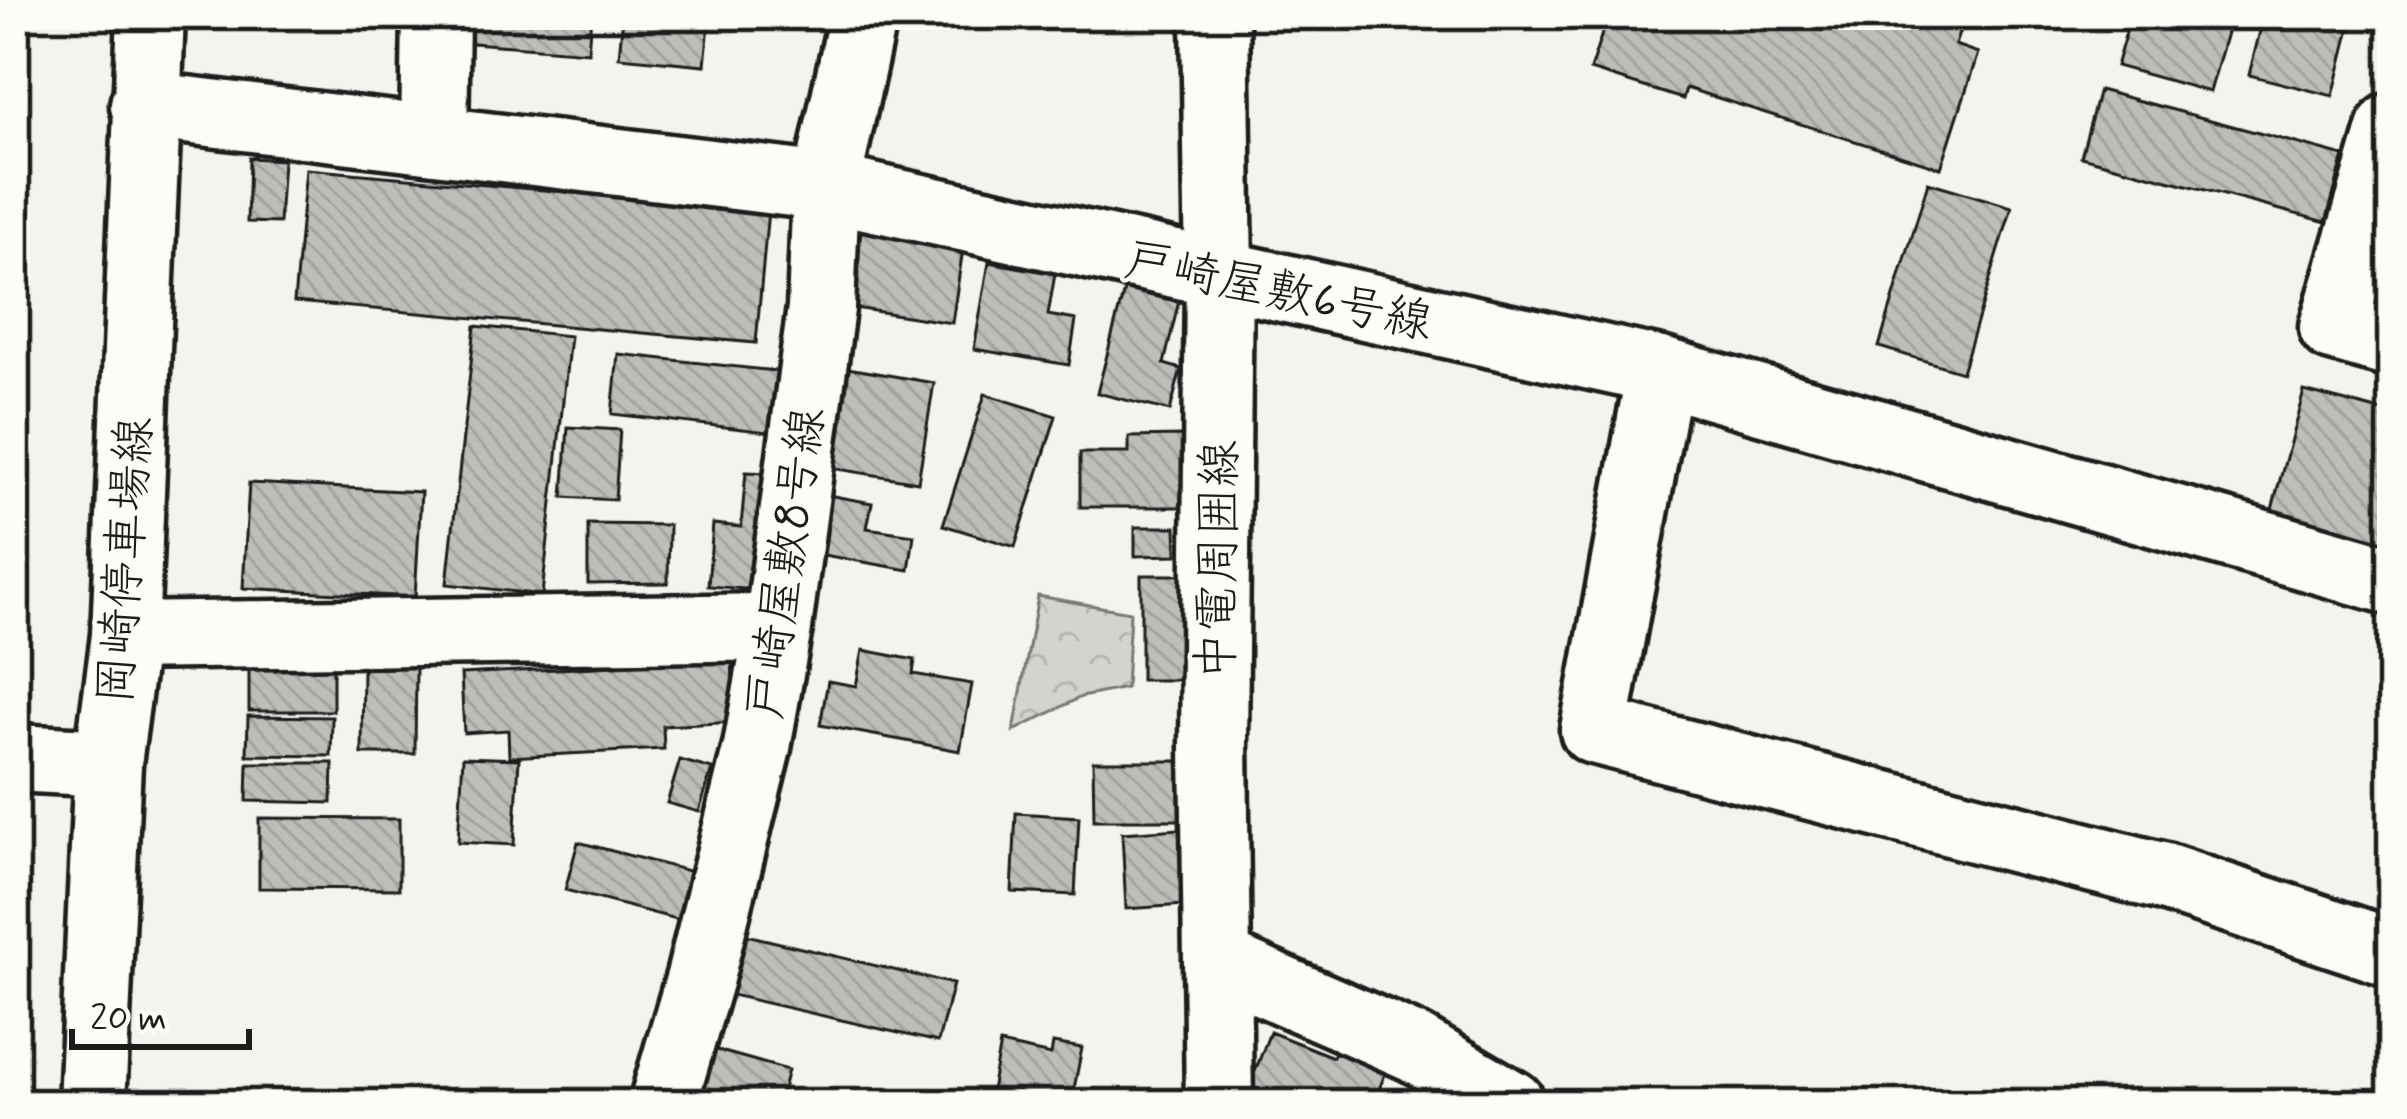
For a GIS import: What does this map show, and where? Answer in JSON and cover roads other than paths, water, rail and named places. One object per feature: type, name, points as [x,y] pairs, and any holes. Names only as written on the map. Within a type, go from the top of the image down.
[{"type":"street","name":"岡崎停車場線","points":[[92,1104],[108,763],[125,636],[151,15]]},
{"type":"street","points":[[434,138],[436,15]]},
{"type":"street","name":"戸崎屋敷8号線","points":[[663,1104],[757,747],[778,627],[820,308],[826,187],[863,15]]},
{"type":"street","name":"中電周囲線","points":[[1215,15],[1220,275],[1214,745],[1219,1104]]},
{"type":"street","name":"戸崎屋敷6号線","points":[[145,105],[826,187],[1660,371],[2392,581]]},
{"type":"street","points":[[2392,127],[2333,327],[2392,344]]},
{"type":"street","points":[[1660,371],[1594,730],[2164,878],[2392,953]]},
{"type":"street","points":[[125,636],[778,627]]},
{"type":"street","points":[[15,758],[108,763]]},
{"type":"street","points":[[1220,963],[1415,1048],[1510,1104]]}]
